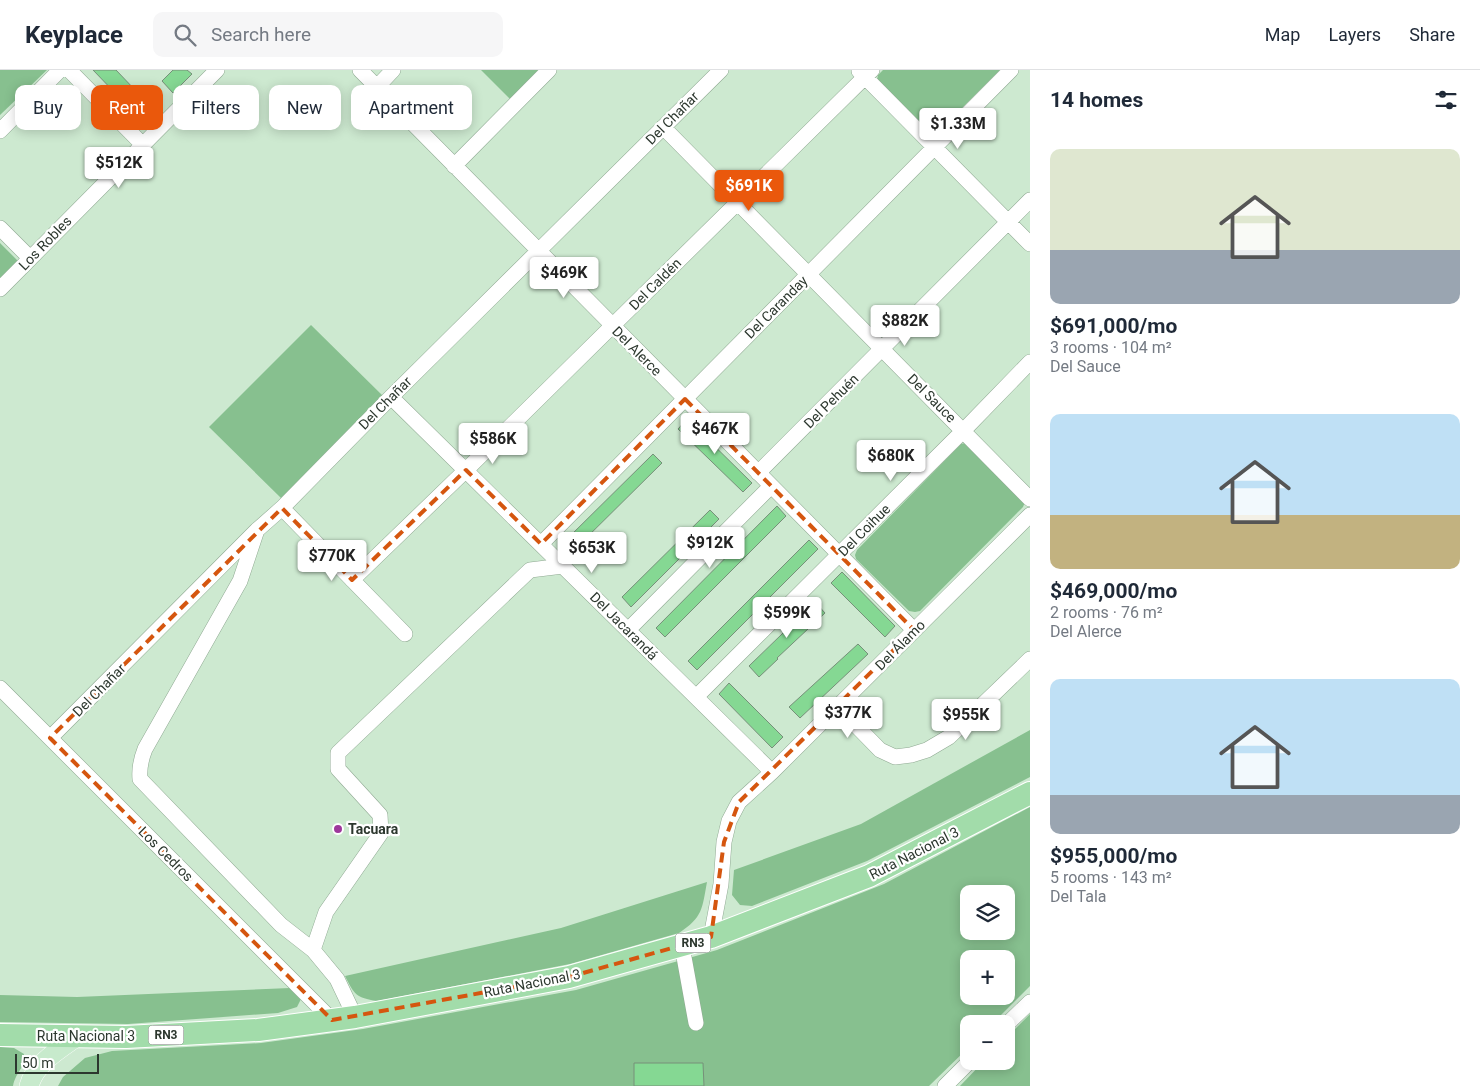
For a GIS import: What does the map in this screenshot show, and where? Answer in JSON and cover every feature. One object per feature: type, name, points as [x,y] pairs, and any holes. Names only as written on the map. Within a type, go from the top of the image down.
[{"type":"highway","name":"Ruta Nacional 3","points":[[0,1035],[126,1037],[248,1030],[355,1017],[569,977],[711,938],[869,876],[1030,793]]},
{"type":"main road","points":[[29,1086],[30,1081],[45,1060],[78,1036]]},
{"type":"street","points":[[0,131],[60,70]]},
{"type":"street","points":[[69,70],[142,144]]},
{"type":"street","name":"Los Robles","points":[[0,289],[217,70]]},
{"type":"street","name":"Del Alerce","points":[[360,70],[375,85]]},
{"type":"street","points":[[379,85],[394,70]]},
{"type":"street","points":[[454,166],[549,70]]},
{"type":"street","name":"Del Chañar","points":[[50,738],[721,70]]},
{"type":"street","name":"Del Caranday","points":[[541,544],[1011,70]]},
{"type":"street","points":[[865,72],[934,147],[1030,244]]},
{"type":"street","name":"Del Caldén","points":[[352,580],[738,202],[865,72]]},
{"type":"street","name":"Del Sauce","points":[[663,127],[1030,499]]},
{"type":"street","name":"Del Alerce","points":[[419,130],[914,630]]},
{"type":"street","name":"Del Pehuén","points":[[758,474],[1030,200]]},
{"type":"street","points":[[0,228],[30,258]]},
{"type":"street","name":"Del Coihue","points":[[696,696],[1030,362]]},
{"type":"street","name":"Del Jacarandá","points":[[391,397],[772,772]]},
{"type":"street","points":[[628,630],[771,486]]},
{"type":"street","points":[[282,508],[405,634]]},
{"type":"street","name":"Del Álamo","points":[[711,938],[721,884],[724,842],[729,821],[739,802],[772,772],[1030,515]]},
{"type":"street","points":[[257,530],[240,581],[145,749],[139,773],[140,778],[274,918],[313,950],[337,979],[355,1017]]},
{"type":"street","points":[[313,950],[326,912],[381,833],[380,815],[338,769],[338,753],[530,570],[563,566]]},
{"type":"street","points":[[838,706],[880,750],[895,757],[911,755],[927,750],[949,737],[1030,659]]},
{"type":"street","name":"Los Cedros","points":[[0,688],[332,1020]]},
{"type":"street","points":[[682,946],[696,1023]]},
{"type":"street","points":[[1015,1016],[1030,1002]]},
{"type":"street","points":[[945,1086],[961,1070]]},
{"type":"highlighted area","points":[[685,399],[914,630],[739,802],[724,842],[711,937],[569,977],[332,1020],[50,738],[282,508],[352,580],[466,470],[541,544]]},
{"type":"green space","points":[[0,70],[47,70],[31,85],[15,85],[15,101],[0,115]]},
{"type":"green space","points":[[481,70],[539,70],[510,99]]},
{"type":"green space","points":[[883,70],[1000,70],[933,135],[926,132],[877,80],[878,75]]},
{"type":"green space","points":[[0,243],[18,261],[0,279]]},
{"type":"green space","points":[[311,325],[383,396],[281,498],[209,427]]},
{"type":"green space","points":[[965,443],[1025,502],[1023,507],[920,611],[909,611],[856,559],[855,555],[857,550],[961,444]]},
{"type":"green space","points":[[1030,730],[1030,777],[867,861],[752,906],[740,905],[732,895],[734,870],[861,824]]},
{"type":"green space","points":[[1030,807],[1030,986],[1015,1001],[1015,950],[960,950],[960,1005],[1011,1005],[1001,1015],[960,1015],[960,1056],[929,1086],[58,1086],[63,1077],[85,1058],[112,1051],[261,1043],[363,1029],[576,990],[717,950],[884,884]]},
{"type":"green space","points":[[707,882],[700,912],[693,922],[679,933],[570,964],[377,1001],[360,997],[356,994],[345,976],[561,928]]},
{"type":"green space","points":[[290,988],[301,999],[297,1007],[278,1013],[128,1024],[0,1022],[0,995],[77,997]]},
{"type":"green space","points":[[1030,1014],[1030,1086],[960,1086],[975,1070],[1015,1070],[1015,1029]]},
{"type":"green space","points":[[0,1047],[14,1048],[24,1054],[23,1064],[13,1086],[0,1086]]},
{"type":"building","points":[[93,70],[116,70],[130,85],[107,85]]},
{"type":"building","points":[[173,70],[187,70],[192,74],[181,85],[173,85],[173,93],[162,81]]},
{"type":"building","points":[[687,419],[752,483],[743,492],[678,429]]},
{"type":"building","points":[[653,454],[662,463],[574,550],[565,541]]},
{"type":"building","points":[[777,506],[786,516],[665,637],[656,628]]},
{"type":"building","points":[[710,510],[719,519],[631,607],[622,597]]},
{"type":"building","points":[[809,540],[818,549],[697,670],[688,661]]},
{"type":"building","points":[[842,572],[895,626],[885,637],[831,583]]},
{"type":"building","points":[[815,602],[825,613],[759,677],[749,666]]},
{"type":"building","points":[[858,644],[868,654],[800,718],[789,707]]},
{"type":"building","points":[[729,683],[783,737],[772,748],[719,694]]},
{"type":"building","points":[[634,1063],[703,1063],[704,1086],[634,1086]]},
{"type":"place","name":"Tacuara","points":[[338,829]]}]
